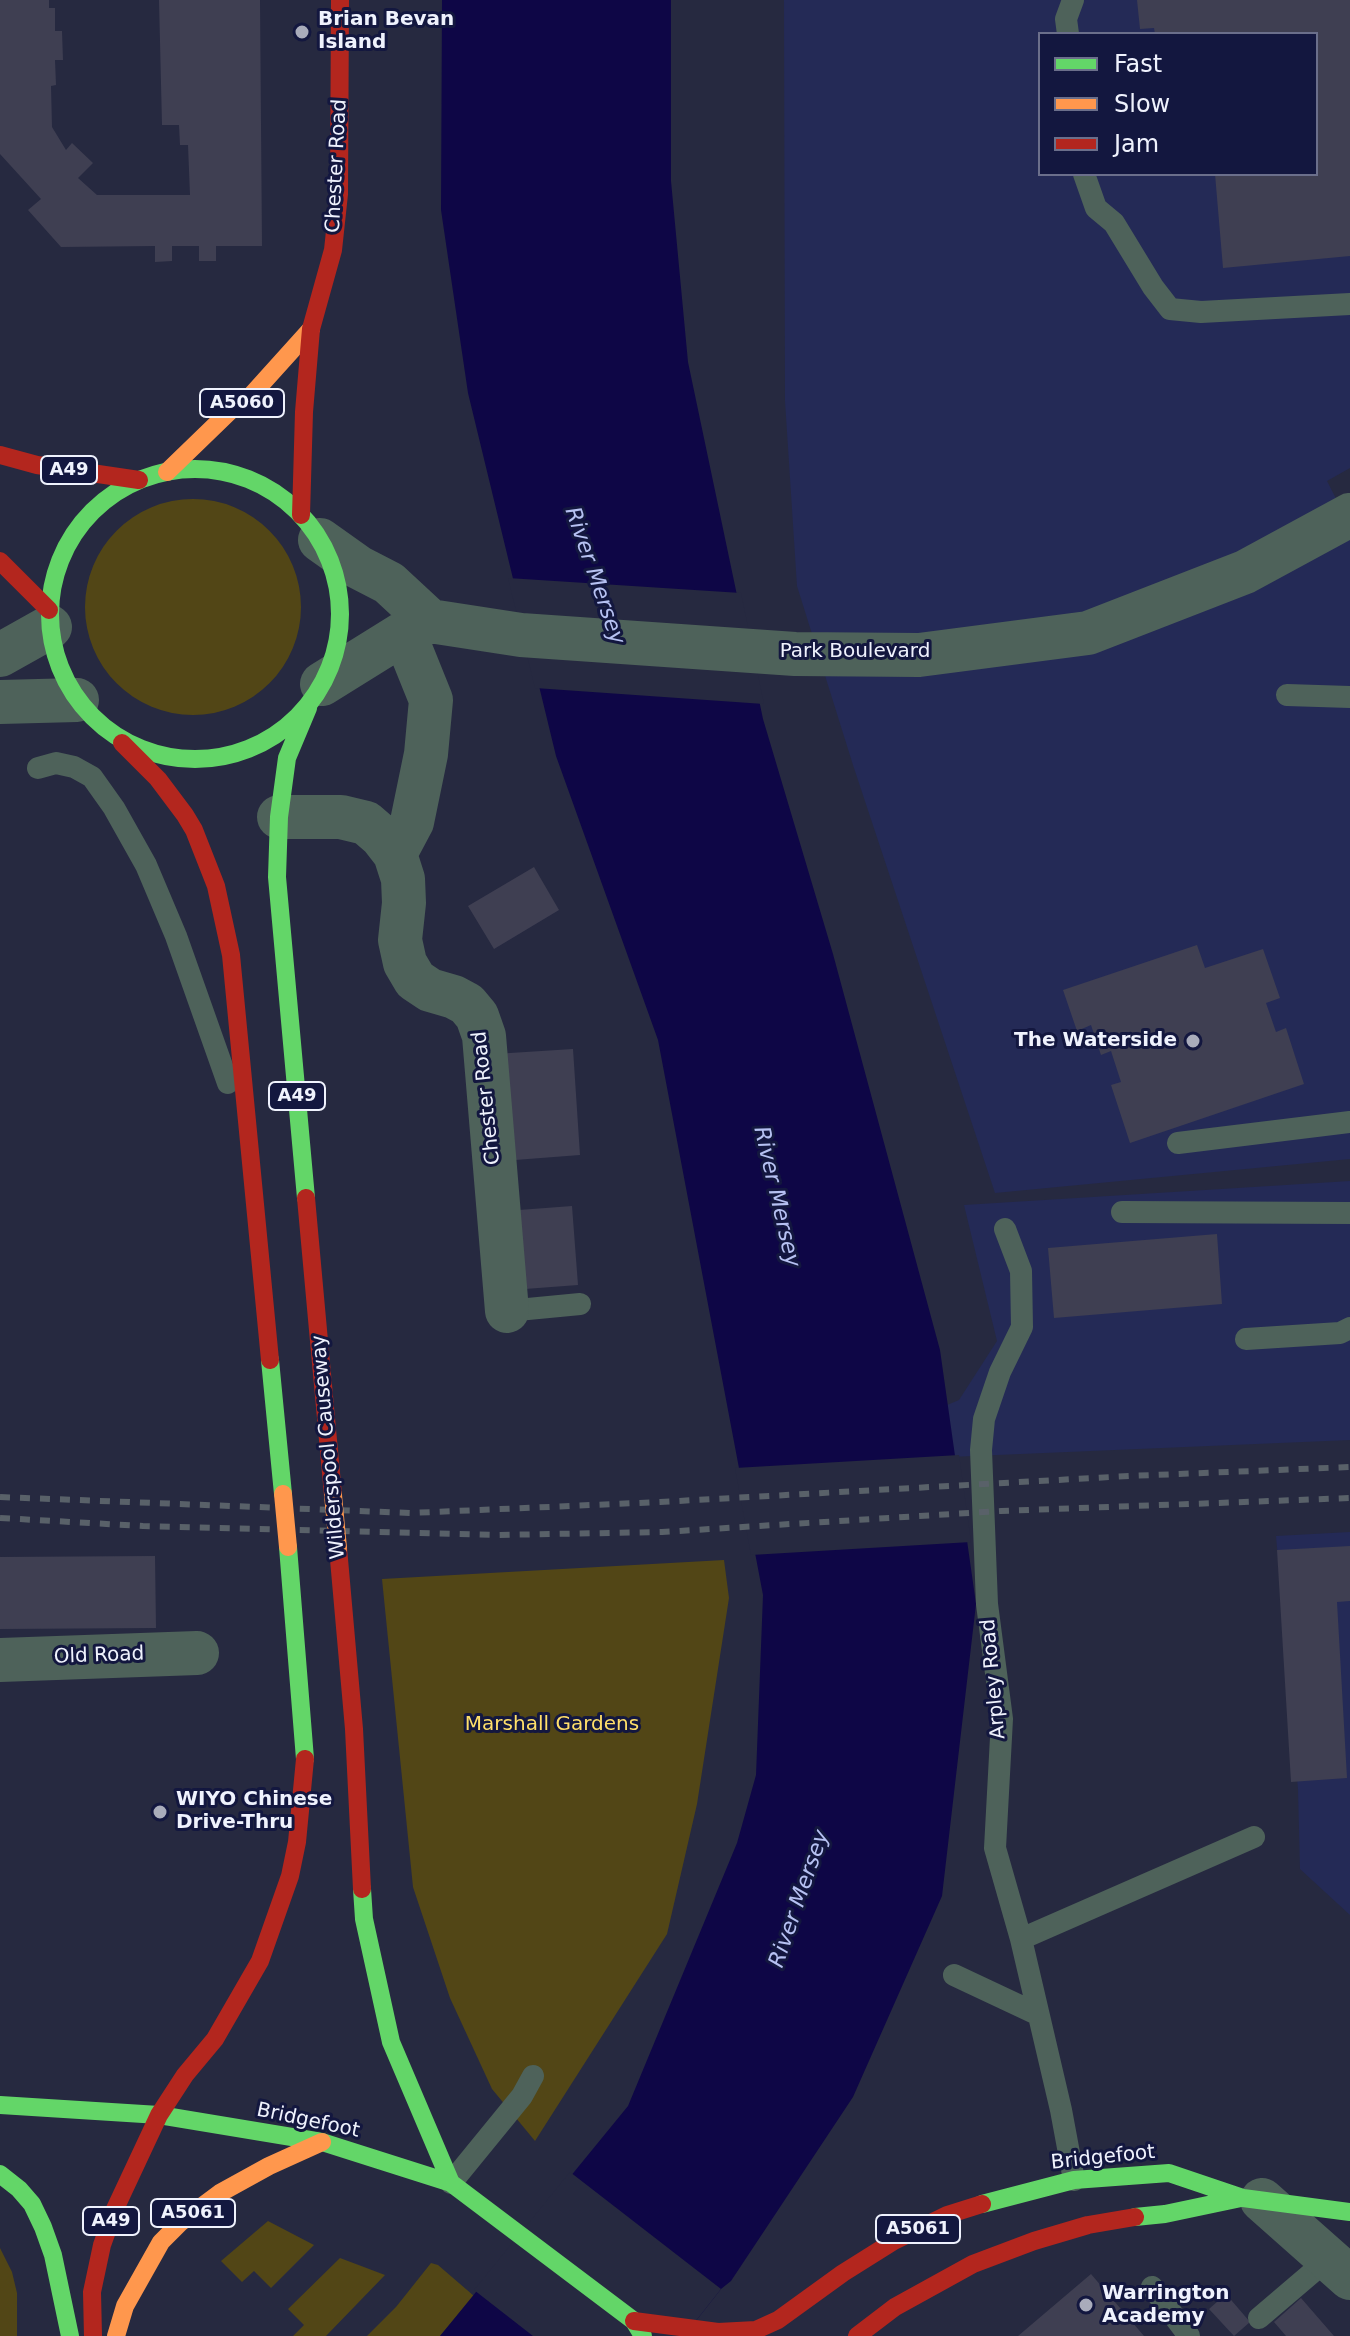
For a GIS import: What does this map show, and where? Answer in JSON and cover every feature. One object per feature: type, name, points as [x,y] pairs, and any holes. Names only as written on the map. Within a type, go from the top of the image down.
[{"type":"highway","name":"Chester Road","points":[[310,528],[304,412],[311,329],[333,250],[339,194],[340,0]]},
{"type":"highway","name":"Chester Road","points":[[167,472],[230,411],[247,400],[311,329]]},
{"type":"highway","name":"A49","points":[[0,455],[37,465],[139,480]]},
{"type":"highway","name":"A49","points":[[216,471],[262,485],[310,528],[333,568],[339,597],[340,627],[334,657],[317,693],[280,732],[242,752],[208,758],[157,755],[118,738],[102,727],[77,700],[58,665],[49,618],[54,577],[66,546],[110,496],[139,480],[167,472],[216,471]]},
{"type":"highway","points":[[0,561],[49,618]]},
{"type":"highway","name":"Wilderspool Causeway","points":[[317,693],[287,758],[279,817],[277,877],[354,1729],[367,1933],[377,1987],[397,2059],[451,2183]]},
{"type":"highway","name":"A49","points":[[93,2336],[92,2292],[102,2245],[115,2209],[159,2115],[185,2075],[215,2039],[260,1961],[278,1914],[295,1853],[305,1763],[288,1547],[231,955],[216,886],[194,830],[158,779],[118,738]]},
{"type":"highway","name":"Bridgefoot","points":[[0,2105],[159,2115],[322,2142],[451,2183],[655,2331],[737,2333],[756,2330],[778,2320],[894,2241],[947,2215],[1008,2195],[1074,2180],[1169,2173],[1252,2199]]},
{"type":"highway","name":"A5061","points":[[116,2336],[125,2306],[161,2242],[181,2222],[232,2186],[322,2142]]},
{"type":"highway","points":[[0,2174],[32,2204],[43,2227],[53,2255],[70,2336]]},
{"type":"highway","name":"A5061","points":[[857,2336],[895,2307],[973,2264],[1088,2225],[1252,2199],[1350,2212]]},
{"type":"street","name":"Park Boulevard","points":[[435,627],[795,654],[919,655],[1088,633],[1245,572],[1350,515]]},
{"type":"street","points":[[279,817],[341,817],[366,823],[395,854],[412,822],[426,754],[435,627],[389,583],[358,567],[310,528]]},
{"type":"street","points":[[0,655],[49,618]]},
{"type":"street","points":[[317,693],[435,627]]},
{"type":"street","points":[[0,702],[77,700]]},
{"type":"street","name":"Chester Road","points":[[395,854],[403,879],[400,940],[405,963],[415,980],[430,990],[467,1004],[477,1016],[484,1036],[507,1311]]},
{"type":"street","name":"Old Road","points":[[0,1660],[197,1653]]},
{"type":"street","points":[[1252,2199],[1339,2269]]},
{"type":"lane","points":[[1068,32],[1066,19],[1073,0]]},
{"type":"lane","points":[[1085,176],[1096,208],[1114,223],[1170,309],[1201,312],[1350,304]]},
{"type":"lane","points":[[1287,695],[1350,697]]},
{"type":"lane","points":[[38,768],[56,763],[74,767],[92,777],[114,808],[146,865],[176,936],[248,1137]]},
{"type":"lane","points":[[1178,1143],[1350,1122]]},
{"type":"lane","points":[[1122,1212],[1350,1213]]},
{"type":"lane","name":"Arpley Road","points":[[1005,1229],[1021,1271],[1022,1327],[1000,1372],[984,1419],[981,1450],[987,1604],[1002,1719],[995,1848],[1021,1939],[1074,2180]]},
{"type":"lane","name":"Chester Road","points":[[507,1311],[580,1304]]},
{"type":"lane","points":[[1246,1339],[1340,1333],[1350,1328]]},
{"type":"lane","points":[[1021,1939],[1254,1837]]},
{"type":"lane","points":[[954,1975],[1037,2014]]},
{"type":"lane","points":[[451,2183],[522,2096],[533,2076]]},
{"type":"lane","points":[[1259,2318],[1339,2269]]},
{"type":"lane","points":[[1152,2287],[1189,2336]]},
{"type":"shaded area","points":[[784,0],[1350,0],[1350,468],[1327,481],[1350,526],[1350,1159],[995,1193],[797,586],[785,401]]},
{"type":"shaded area","points":[[1350,1181],[1350,1440],[950,1457],[940,1408],[959,1400],[997,1341],[964,1205]]},
{"type":"shaded area","points":[[1350,1532],[1350,1915],[1300,1869],[1298,1789],[1276,1536]]},
{"type":"green space","points":[[193,499],[234,507],[253,517],[269,531],[283,547],[293,566],[301,607],[293,648],[283,667],[269,683],[253,697],[234,707],[193,715],[152,707],[133,697],[117,683],[103,667],[93,648],[85,607],[93,566],[103,547],[117,531],[133,517],[152,507]]},
{"type":"green space","name":"Marshall Gardens","points":[[724,1560],[729,1598],[697,1804],[667,1934],[535,2141],[492,2089],[450,1998],[413,1887],[382,1579]]},
{"type":"green space","points":[[268,2221],[314,2245],[271,2288],[254,2271],[242,2282],[221,2261]]},
{"type":"green space","points":[[0,2248],[12,2272],[17,2293],[17,2336],[0,2336]]},
{"type":"green space","points":[[340,2258],[385,2275],[326,2336],[293,2336],[304,2325],[288,2309]]},
{"type":"green space","points":[[431,2263],[438,2265],[474,2296],[440,2336],[367,2336],[396,2307]]},
{"type":"water","name":"River Mersey","points":[[442,0],[671,0],[671,181],[688,362],[763,719],[833,954],[940,1350],[976,1604],[942,1896],[853,2097],[731,2281],[721,2289],[684,2336],[440,2336],[628,2106],[737,1843],[756,1775],[763,1595],[658,1040],[556,756],[468,393],[441,210]]},
{"type":"pier","points":[[508,578],[741,593],[764,704],[535,688]]},
{"type":"pier","points":[[959,1455],[971,1542],[751,1555],[735,1468]]},
{"type":"pier","points":[[570,2172],[721,2289],[684,2336],[533,2336],[474,2290]]},
{"type":"building","points":[[0,0],[49,0],[49,8],[55,8],[55,31],[62,31],[63,60],[55,60],[56,85],[51,86],[52,127],[66,150],[72,143],[93,163],[78,178],[97,195],[190,195],[188,145],[180,145],[179,125],[162,125],[159,0],[260,0],[262,246],[216,246],[216,261],[199,261],[199,246],[172,246],[172,261],[155,262],[155,246],[61,247],[28,210],[41,199],[0,154]]},
{"type":"building","points":[[1137,0],[1350,0],[1350,256],[1223,268],[1215,176],[1318,176],[1318,32],[1155,32],[1154,28],[1140,29]]},
{"type":"building","points":[[534,867],[559,910],[494,949],[468,906]]},
{"type":"building","name":"The Waterside","points":[[1197,945],[1205,968],[1263,949],[1280,998],[1266,1003],[1276,1032],[1286,1028],[1304,1084],[1130,1143],[1111,1085],[1121,1082],[1111,1051],[1101,1055],[1091,1025],[1077,1031],[1063,990]]},
{"type":"building","points":[[573,1049],[580,1155],[502,1161],[494,1054]]},
{"type":"building","points":[[572,1206],[578,1285],[525,1289],[519,1210]]},
{"type":"building","points":[[1217,1234],[1222,1304],[1054,1318],[1048,1248]]},
{"type":"building","points":[[1350,1546],[1350,1601],[1337,1602],[1347,1778],[1291,1782],[1277,1550]]},
{"type":"building","points":[[155,1556],[156,1628],[0,1629],[0,1557]]},
{"type":"building","name":"Warrington Academy","points":[[1091,2274],[1144,2336],[1018,2336]]},
{"type":"building","points":[[1226,2294],[1250,2322],[1234,2336],[1209,2309]]},
{"type":"building","points":[[1301,2298],[1334,2336],[1286,2336],[1274,2322]]},
{"type":"railway","points":[[0,1497],[411,1513],[1350,1467]]},
{"type":"railway","points":[[0,1518],[143,1526],[497,1535],[662,1532],[1001,1511],[1350,1498]]},
{"type":"traffic: fast","points":[[195,469],[237,475],[263,486],[287,502],[307,522],[323,546],[334,572],[340,614],[334,656],[323,682],[307,706],[287,726],[263,742],[237,753],[195,759],[153,753],[127,742],[103,726],[83,706],[67,682],[56,656],[50,614],[56,572],[67,546],[83,522],[103,502],[127,486],[153,475],[195,469]]},
{"type":"traffic: fast","points":[[306,1198],[277,877],[279,817],[287,758],[308,708]]},
{"type":"traffic: fast","points":[[270,1360],[283,1494]]},
{"type":"traffic: fast","points":[[288,1547],[305,1759]]},
{"type":"traffic: fast","points":[[362,1889],[364,1919],[391,2042],[451,2183]]},
{"type":"traffic: fast","points":[[0,2105],[159,2115],[322,2142],[451,2183],[634,2321],[643,2336]]},
{"type":"traffic: fast","points":[[982,2204],[1074,2180],[1169,2173],[1243,2198],[1350,2212]]},
{"type":"traffic: fast","points":[[0,2174],[32,2204],[43,2227],[53,2255],[70,2336]]},
{"type":"traffic: fast","points":[[1135,2217],[1241,2198]]},
{"type":"traffic: slow","points":[[167,472],[230,411],[247,400],[311,329]]},
{"type":"traffic: slow","points":[[283,1494],[288,1547]]},
{"type":"traffic: slow","points":[[333,1495],[338,1548]]},
{"type":"traffic: slow","points":[[116,2336],[125,2306],[161,2242],[181,2222],[220,2193],[322,2142]]},
{"type":"traffic: jam","points":[[301,515],[304,412],[311,329],[333,250],[339,194],[340,0]]},
{"type":"traffic: jam","points":[[0,455],[37,465],[139,480]]},
{"type":"traffic: jam","points":[[0,561],[49,610]]},
{"type":"traffic: jam","points":[[122,743],[158,779],[185,815],[216,886],[231,955],[270,1360]]},
{"type":"traffic: jam","points":[[306,1198],[333,1495]]},
{"type":"traffic: jam","points":[[338,1548],[354,1729],[362,1889]]},
{"type":"traffic: jam","points":[[93,2336],[92,2292],[102,2245],[115,2209],[159,2115],[185,2075],[215,2039],[260,1961],[290,1876],[297,1842],[305,1759]]},
{"type":"traffic: jam","points":[[634,2321],[718,2332],[756,2330],[778,2320],[894,2241],[947,2215],[982,2204]]},
{"type":"traffic: jam","points":[[857,2336],[895,2307],[973,2264],[1088,2225],[1135,2217]]},
{"type":"place","name":"Brian Bevan Island","points":[[302,32]]},
{"type":"place","name":"The Waterside","points":[[1193,1041]]},
{"type":"place","name":"WIYO Chinese Drive-Thru","points":[[160,1812]]},
{"type":"place","name":"Warrington Academy","points":[[1086,2305]]}]
